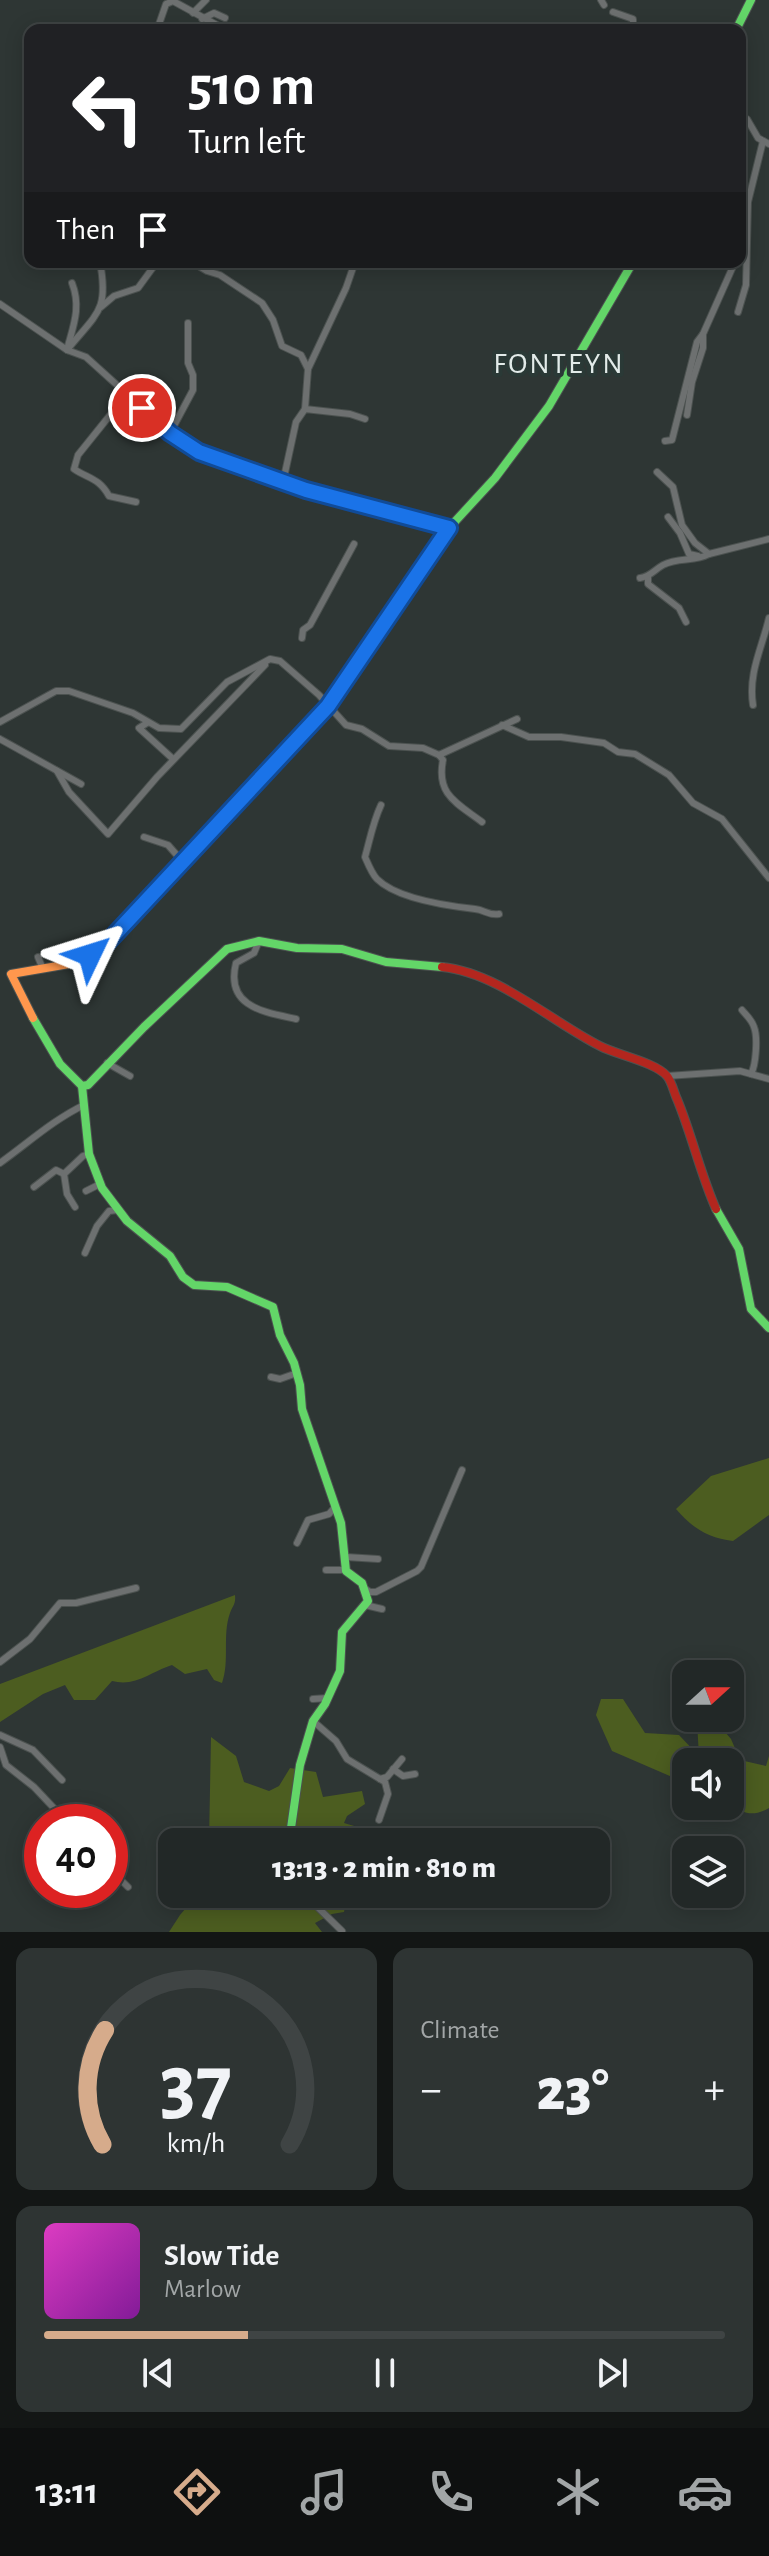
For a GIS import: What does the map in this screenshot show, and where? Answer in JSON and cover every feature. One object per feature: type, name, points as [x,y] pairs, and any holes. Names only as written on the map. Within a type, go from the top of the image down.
[{"type":"street","points":[[193,13],[206,0]]},
{"type":"street","points":[[739,24],[751,0]]},
{"type":"street","points":[[159,24],[169,2],[179,3],[213,24]]},
{"type":"street","points":[[613,12],[633,19],[633,24]]},
{"type":"street","points":[[202,19],[214,13],[225,18]]},
{"type":"street","points":[[738,312],[746,285],[748,202],[766,143],[758,138],[746,119]]},
{"type":"street","points":[[746,237],[748,233]]},
{"type":"street","points":[[101,268],[105,291],[101,307]]},
{"type":"street","points":[[67,350],[101,307],[114,296],[138,288],[153,268]]},
{"type":"street","points":[[202,268],[220,275],[262,303],[273,320],[282,346],[301,355],[308,369]]},
{"type":"street","points":[[283,482],[296,422],[305,409],[308,369],[353,268]]},
{"type":"street","points":[[0,976],[69,964],[105,945],[328,706],[449,528],[495,478],[549,406],[630,268]]},
{"type":"street","points":[[665,441],[672,440],[697,342],[732,268]]},
{"type":"street","points":[[67,350],[78,297],[72,283]]},
{"type":"street","points":[[0,304],[67,350],[86,357],[170,433],[199,452],[306,490],[449,528]]},
{"type":"street","points":[[170,433],[193,390],[193,375],[188,363],[188,323]]},
{"type":"street","points":[[687,415],[692,382],[703,348],[703,334]]},
{"type":"street","points":[[127,394],[78,455],[74,469],[105,486],[109,496],[136,502]]},
{"type":"street","points":[[305,409],[350,414],[365,419]]},
{"type":"street","points":[[657,472],[673,487],[682,525],[695,543],[709,554]]},
{"type":"street","points":[[668,517],[680,533],[689,554],[697,556],[769,539]]},
{"type":"street","points":[[302,638],[303,630],[310,625],[354,544]]},
{"type":"street","points":[[640,578],[664,564],[700,559],[709,554]]},
{"type":"street","points":[[648,576],[648,584],[672,601],[686,622]]},
{"type":"street","points":[[753,705],[750,687],[769,618]]},
{"type":"street","points":[[57,771],[69,792],[108,834],[173,759],[270,659]]},
{"type":"street","points":[[0,722],[56,691],[69,691],[133,713],[159,728],[181,729],[227,682],[270,659],[280,661],[319,695],[346,725],[362,729],[389,746],[423,748],[439,755],[443,760],[440,776],[444,791],[482,822]]},
{"type":"street","points":[[439,755],[517,719]]},
{"type":"street","points":[[147,723],[139,728],[173,759]]},
{"type":"street","points":[[502,725],[529,737],[561,737],[604,743],[618,752],[635,754],[669,775],[693,803],[722,819],[769,878]]},
{"type":"street","points":[[0,739],[81,784]]},
{"type":"street","points":[[381,805],[372,826],[365,857],[377,879],[400,893],[499,914]]},
{"type":"street","points":[[144,837],[168,845],[182,861]]},
{"type":"street","points":[[11,974],[53,1053],[72,1079],[82,1086],[88,1085],[107,1063],[227,949],[259,941],[297,948],[342,949],[386,962],[451,968],[519,997],[601,1047],[642,1062],[667,1076],[694,1076],[723,1071],[769,1079]]},
{"type":"street","points":[[259,941],[254,953],[236,963],[234,972],[238,992],[243,1001],[259,1011],[296,1019]]},
{"type":"street","points":[[38,957],[43,969]]},
{"type":"street","points":[[742,1010],[754,1024],[756,1032],[756,1064],[751,1074]]},
{"type":"street","points":[[107,1063],[130,1076]]},
{"type":"street","points":[[667,1076],[689,1129],[702,1177],[717,1212],[739,1249],[751,1309],[769,1328]]},
{"type":"street","points":[[82,1086],[89,1154],[100,1184],[127,1221],[170,1256],[183,1277],[194,1285],[227,1287],[273,1307],[280,1335],[297,1373],[302,1409],[341,1523],[346,1557],[344,1570]]},
{"type":"street","points":[[0,1163],[59,1117],[84,1105]]},
{"type":"street","points":[[64,1174],[89,1154]]},
{"type":"street","points":[[34,1187],[56,1170],[64,1174]]},
{"type":"street","points":[[64,1174],[67,1194],[75,1207]]},
{"type":"street","points":[[86,1191],[100,1184]]},
{"type":"street","points":[[85,1253],[97,1226],[109,1211],[118,1210]]},
{"type":"street","points":[[271,1377],[280,1379],[297,1373]]},
{"type":"street","points":[[335,1561],[370,1592],[376,1592],[421,1567],[462,1470]]},
{"type":"street","points":[[297,1543],[308,1520],[329,1514],[335,1507]]},
{"type":"street","points":[[346,1557],[378,1559]]},
{"type":"street","points":[[326,1570],[344,1570]]},
{"type":"street","points":[[0,1662],[30,1639],[60,1603],[76,1603],[136,1588]]},
{"type":"street","points":[[291,1828],[300,1765],[313,1721],[340,1671],[342,1632],[368,1601],[364,1588]]},
{"type":"street","points":[[365,1605],[382,1609]]},
{"type":"street","points":[[313,1699],[328,1698]]},
{"type":"street","points":[[313,1721],[336,1741],[347,1759],[385,1782],[388,1794],[379,1820]]},
{"type":"street","points":[[0,1735],[33,1750],[62,1780]]},
{"type":"street","points":[[0,1747],[6,1765],[50,1804]]},
{"type":"street","points":[[380,1779],[387,1777],[402,1759]]},
{"type":"street","points":[[393,1769],[403,1776],[415,1774]]},
{"type":"street","points":[[318,1908],[342,1931]]},
{"type":"green space","points":[[769,1458],[769,1515],[733,1541],[701,1531],[676,1509],[711,1476]]},
{"type":"green space","points":[[235,1595],[228,1621],[222,1683],[214,1680],[207,1669],[185,1674],[172,1665],[136,1680],[112,1681],[95,1700],[74,1700],[65,1685],[43,1694],[0,1722],[0,1684]]},
{"type":"green space","points":[[601,1699],[623,1699],[645,1733],[679,1735],[691,1748],[672,1748],[672,1777],[612,1751],[596,1715]]},
{"type":"green space","points":[[698,1732],[725,1732],[735,1748],[699,1748]]},
{"type":"green space","points":[[211,1737],[236,1756],[244,1782],[269,1791],[279,1786],[290,1768],[316,1772],[323,1797],[362,1791],[365,1804],[347,1816],[344,1823],[361,1828],[209,1828]]},
{"type":"green space","points":[[769,1756],[769,1808],[744,1811],[744,1761],[766,1766]]},
{"type":"green space","points":[[186,1908],[345,1908],[344,1912],[315,1923],[322,1932],[169,1932]]},
{"type":"traffic: fast","points":[[739,24],[751,0]]},
{"type":"traffic: fast","points":[[182,861],[338,694],[449,528],[495,478],[549,406],[630,268]]},
{"type":"traffic: fast","points":[[33,1018],[60,1064],[82,1086],[88,1085],[227,949],[259,941],[297,948],[342,949],[386,962],[442,967]]},
{"type":"traffic: fast","points":[[82,1086],[89,1154],[102,1188],[127,1221],[170,1256],[183,1277],[194,1285],[227,1287],[273,1307],[280,1335],[294,1363],[302,1409],[341,1523],[346,1571],[362,1583],[368,1601],[342,1632],[340,1671],[325,1704],[313,1721],[300,1765],[291,1828]]},
{"type":"traffic: fast","points":[[716,1209],[739,1249],[751,1309],[769,1328]]},
{"type":"traffic: slow","points":[[33,1018],[11,974],[69,964],[105,945],[182,861]]},
{"type":"traffic: jam","points":[[442,967],[463,971],[504,988],[600,1046],[654,1067],[667,1076],[716,1209]]},
{"type":"district","name":"FONTEYN","points":[[559,363]]},
{"type":"route","points":[[90,955],[105,945],[328,706],[449,528],[306,490],[199,452],[170,433],[142,408]]}]
